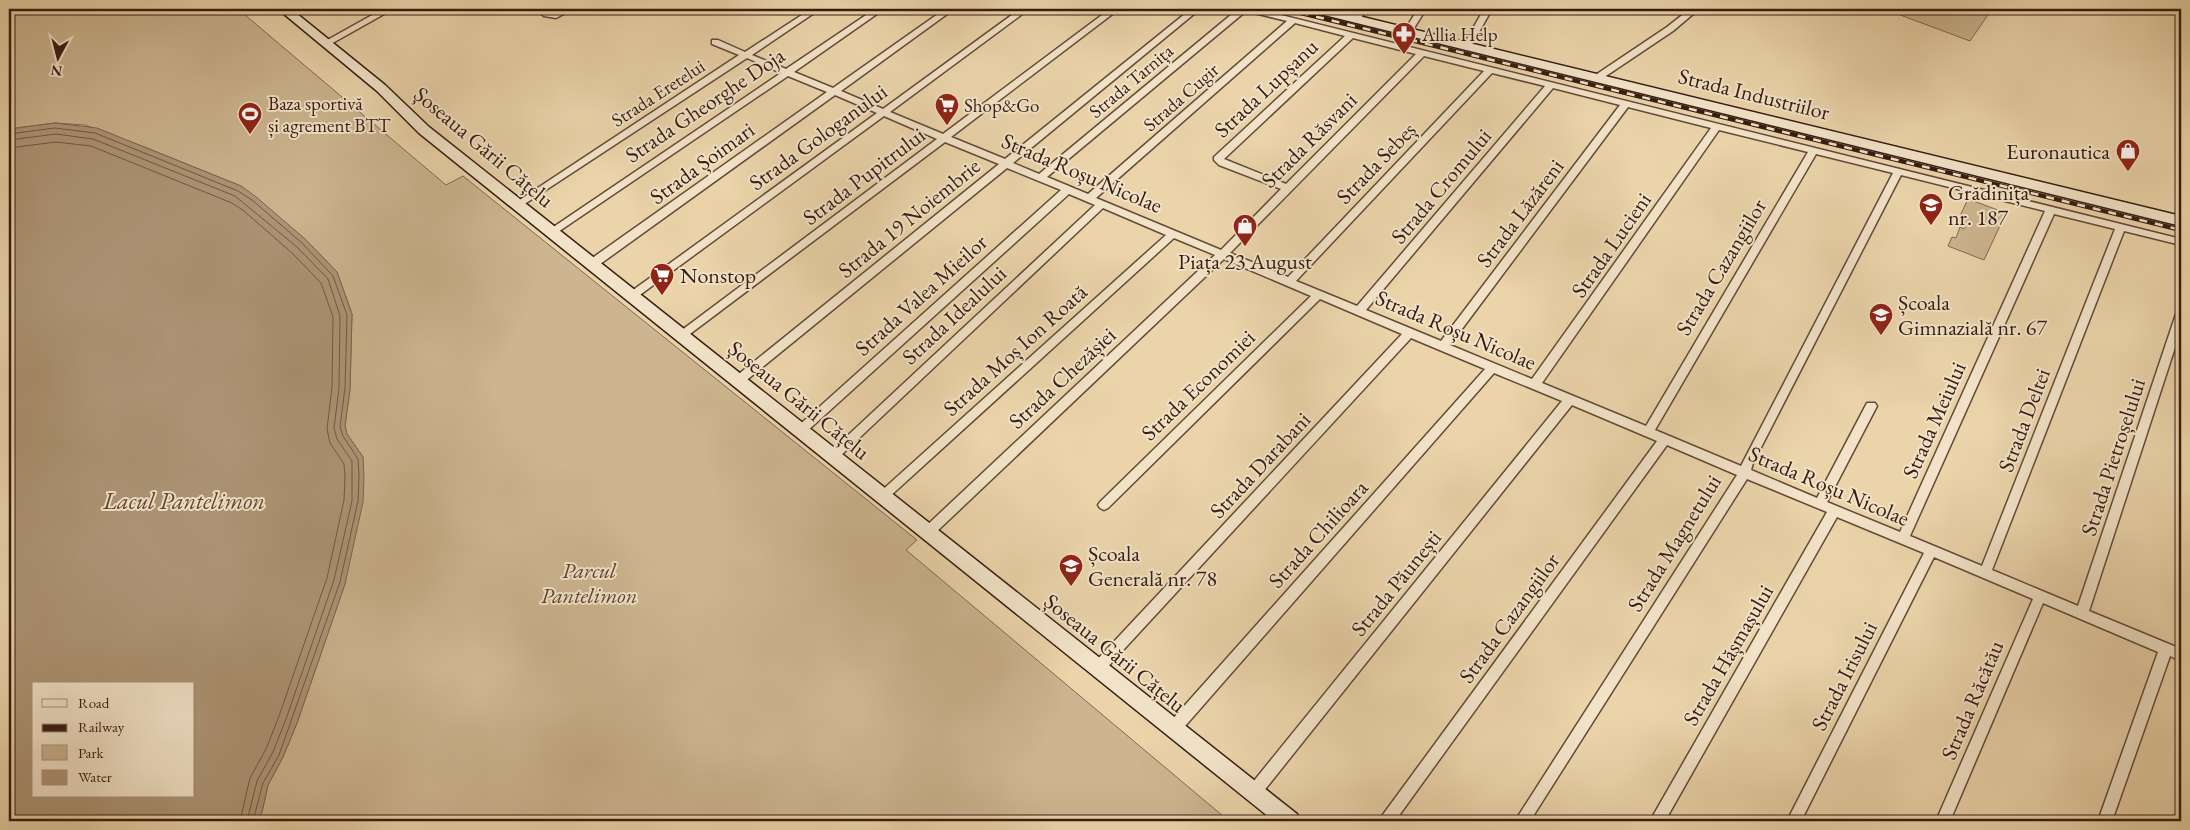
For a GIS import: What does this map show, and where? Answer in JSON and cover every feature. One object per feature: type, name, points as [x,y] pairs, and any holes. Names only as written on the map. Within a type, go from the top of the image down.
[{"type":"main road","name":"Strada Industriilor","points":[[1316,9],[1359,14],[1408,31],[1467,46],[2181,221]]},
{"type":"main road","name":"Șoseaua Gării Cățelu","points":[[288,10],[381,88],[412,121],[802,430],[1290,821]]},
{"type":"street","points":[[326,43],[389,9]]},
{"type":"street","points":[[540,9],[547,14],[556,16],[569,9]]},
{"type":"street","name":"Strada Eretelui","points":[[517,204],[816,9]]},
{"type":"street","name":"Strada Gheorghe Doja","points":[[552,232],[880,9]]},
{"type":"street","name":"Strada Șoimari","points":[[592,264],[950,9]]},
{"type":"street","name":"Strada Gologanului","points":[[633,296],[1025,9]]},
{"type":"street","name":"Strada Pupitrului","points":[[682,336],[1115,9]]},
{"type":"street","name":"Strada 19 Noiembrie","points":[[739,380],[1196,9]]},
{"type":"street","name":"Strada Tarnița","points":[[1040,178],[1243,9]]},
{"type":"street","points":[[1248,9],[2181,242]]},
{"type":"street","points":[[1408,31],[1422,9]]},
{"type":"street","points":[[1467,46],[1488,9]]},
{"type":"street","points":[[1597,78],[1695,9]]},
{"type":"street","name":"Strada Cugir","points":[[1090,198],[1294,20]]},
{"type":"street","name":"Strada Lupșanu","points":[[1287,188],[1222,163],[1219,157],[1351,35]]},
{"type":"street","name":"Strada Roșu Nicolae","points":[[715,42],[2181,654]]},
{"type":"street","name":"Strada Răsvani","points":[[1223,254],[1422,53]]},
{"type":"street","points":[[1618,65],[1619,83]]},
{"type":"street","name":"Strada Sebeș","points":[[1289,282],[1490,70]]},
{"type":"street","name":"Strada Cromului","points":[[1359,311],[1551,85]]},
{"type":"street","name":"Strada Lăzăreni","points":[[1443,346],[1626,104]]},
{"type":"street","name":"Strada Lucieni","points":[[1535,384],[1717,126]]},
{"type":"street","name":"Strada Cazangiilor","points":[[1648,432],[1814,150]]},
{"type":"street","name":"Strada Magnetului","points":[[1522,821],[1745,472],[1899,171]]},
{"type":"street","name":"Strada Valea Mieilor","points":[[802,430],[1068,189]]},
{"type":"street","name":"Strada Idealului","points":[[833,456],[1102,204]]},
{"type":"street","name":"Strada Meiului","points":[[1903,538],[2051,209]]},
{"type":"street","name":"Strada Deltei","points":[[1986,573],[2121,227]]},
{"type":"street","name":"Strada Moș Ion Roată","points":[[883,496],[1174,234]]},
{"type":"street","name":"Strada Chezășiei","points":[[928,532],[1223,254]]},
{"type":"street","name":"Strada Economiei","points":[[1104,505],[1319,294]]},
{"type":"street","name":"Strada Pietroșelului","points":[[2082,613],[2181,314]]},
{"type":"street","name":"Strada Darabani","points":[[1098,668],[1410,332]]},
{"type":"street","name":"Strada Chilioara","points":[[1174,728],[1493,367]]},
{"type":"street","name":"Strada Păunești","points":[[1254,792],[1570,399]]},
{"type":"street","points":[[1820,504],[1871,406]]},
{"type":"street","name":"Strada Cazangiilor","points":[[1387,821],[1665,439]]},
{"type":"street","name":"Strada Hășmașului","points":[[1657,821],[1835,510]]},
{"type":"street","name":"Strada Irisului","points":[[1794,821],[1932,550]]},
{"type":"street","name":"Strada Răcătău","points":[[1943,821],[2040,596]]},
{"type":"street","points":[[2105,821],[2166,648]]},
{"type":"green space","name":"Parcul Pantelimon","points":[[9,9],[238,9],[446,185],[463,176],[917,540],[906,550],[1229,821],[258,821],[268,785],[283,757],[297,723],[345,584],[363,457],[347,434],[345,426],[350,389],[352,314],[337,272],[305,239],[241,186],[85,125],[55,123],[9,129]]},
{"type":"green space","points":[[1884,9],[1992,9],[1970,41]]},
{"type":"green space","points":[[1968,199],[2006,213],[1984,260],[1948,246],[1952,237],[1956,238],[1960,227],[1964,229],[1966,226],[1960,216]]},
{"type":"water","name":"Lacul Pantelimon","points":[[55,123],[97,128],[241,186],[305,239],[337,272],[352,314],[350,389],[345,426],[347,434],[363,457],[363,502],[345,584],[297,723],[283,757],[268,785],[258,821],[9,821],[9,129]]},
{"type":"railway","points":[[1285,9],[2181,230]]},
{"type":"place","name":"Allia Help","points":[[1404,55]]},
{"type":"place","name":"Shop&Go","points":[[947,126]]},
{"type":"place","name":"Baza sportivă și agrement BTT","points":[[250,135]]},
{"type":"place","name":"Euronautica","points":[[2128,172]]},
{"type":"place","name":"Grădinița nr. 187","points":[[1931,226]]},
{"type":"place","name":"Piața 23 August","points":[[1245,247]]},
{"type":"place","name":"Nonstop","points":[[662,296]]},
{"type":"place","name":"Școala Gimnazială nr. 67","points":[[1881,336]]},
{"type":"place","name":"Școala Generală nr. 78","points":[[1071,587]]}]
